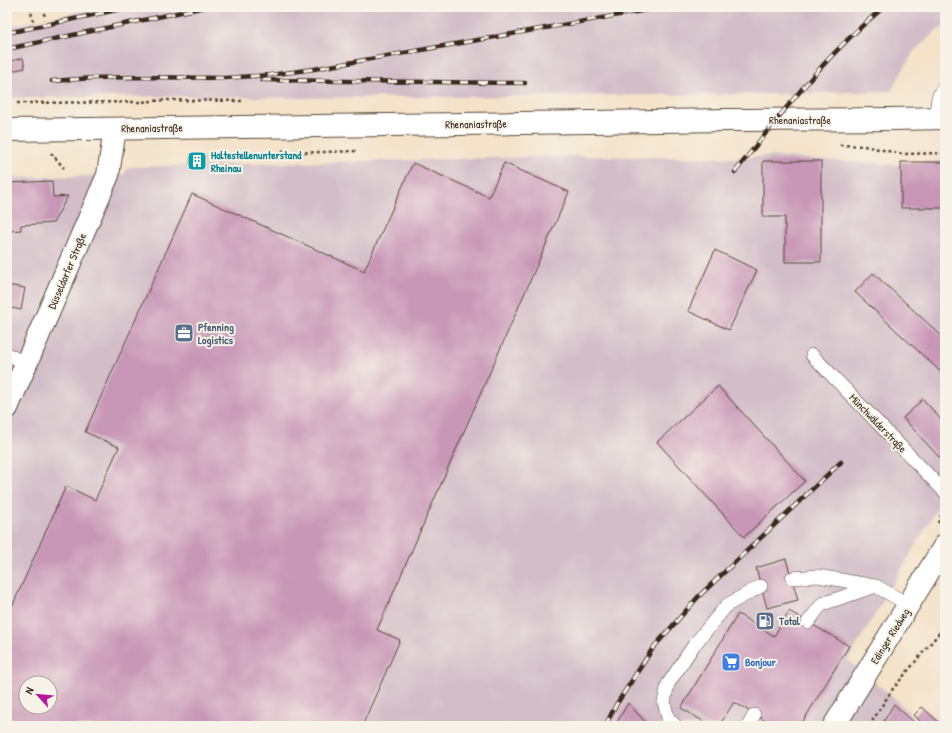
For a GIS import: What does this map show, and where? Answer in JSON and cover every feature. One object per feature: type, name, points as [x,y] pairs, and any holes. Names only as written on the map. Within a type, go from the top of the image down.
[{"type":"street","name":"Rhenaniastraße","points":[[7,130],[940,118]]},
{"type":"street","name":"Düsseldorfer Straße","points":[[7,408],[108,175],[114,129]]},
{"type":"street","name":"Edinger Riedweg","points":[[840,724],[945,545]]},
{"type":"lane","points":[[940,118],[938,97],[945,85]]},
{"type":"lane","points":[[7,354],[27,364]]},
{"type":"lane","name":"Münchwälderstraße","points":[[812,355],[945,492]]},
{"type":"lane","points":[[792,578],[818,576],[876,586],[909,605]]},
{"type":"lane","points":[[676,726],[668,718],[664,702],[668,684],[694,645],[727,605],[761,586]]},
{"type":"lane","points":[[808,622],[822,604],[876,586]]},
{"type":"path","points":[[7,10],[19,7]]},
{"type":"path","points":[[30,7],[33,21]]},
{"type":"path","points":[[43,7],[45,19]]},
{"type":"path","points":[[82,7],[83,11]]},
{"type":"path","points":[[17,103],[139,102],[167,100],[251,102]]},
{"type":"path","points":[[48,151],[64,168]]},
{"type":"path","points":[[938,523],[945,506]]},
{"type":"path","points":[[869,726],[892,690],[945,625]]},
{"type":"shaded area","points":[[101,7],[945,7],[945,27],[937,30],[914,51],[891,91],[785,94],[290,98],[188,96],[7,98],[7,27]]},
{"type":"shaded area","points":[[576,156],[734,158],[766,156],[898,165],[945,164],[945,495],[848,660],[894,698],[923,726],[7,726],[7,178],[124,175],[128,167]]},
{"type":"building","points":[[23,58],[25,68],[7,72],[7,62]]},
{"type":"building","name":"Haltestellenunterstand Rheinau","points":[[190,158],[203,158],[204,164],[190,164]]},
{"type":"building","points":[[763,161],[821,161],[821,262],[785,262],[785,217],[763,217]]},
{"type":"building","points":[[901,162],[945,162],[945,208],[901,208]]},
{"type":"building","points":[[413,163],[489,197],[504,163],[569,192],[377,630],[400,640],[362,726],[7,726],[7,618],[66,486],[95,500],[119,447],[85,432],[192,194],[364,271]]},
{"type":"building","points":[[52,181],[53,197],[68,196],[53,223],[21,225],[21,230],[8,231],[7,183]]},
{"type":"building","points":[[715,250],[757,270],[729,330],[688,311]]},
{"type":"building","points":[[873,273],[945,339],[945,376],[855,292]]},
{"type":"building","points":[[7,285],[25,288],[21,310],[7,307]]},
{"type":"building","points":[[718,386],[805,481],[744,537],[657,442]]},
{"type":"building","points":[[923,399],[944,423],[945,422],[945,459],[941,455],[939,457],[903,418]]},
{"type":"building","points":[[786,559],[798,600],[767,608],[756,568]]},
{"type":"building","points":[[789,611],[849,646],[800,726],[774,726],[734,702],[719,726],[711,726],[681,708],[738,614],[774,636]]},
{"type":"building","points":[[628,703],[649,726],[615,726]]},
{"type":"building","points":[[894,704],[918,726],[881,726]]},
{"type":"building","points":[[922,707],[943,726],[925,726],[914,715]]},
{"type":"railway","points":[[7,33],[131,7]]},
{"type":"railway","points":[[7,49],[205,7]]},
{"type":"railway","points":[[52,81],[93,78],[225,78],[270,75],[314,69],[664,7]]},
{"type":"railway","points":[[735,172],[823,65],[843,44],[884,7]]},
{"type":"railway","points":[[262,80],[525,83]]},
{"type":"railway","points":[[605,726],[616,705],[653,648],[698,597],[841,462]]},
{"type":"place","name":"Haltestellenunterstand Rheinau","points":[[197,161]]},
{"type":"place","name":"Pfenning Logistics","points":[[184,333]]},
{"type":"place","name":"Total","points":[[765,621]]},
{"type":"place","name":"Bonjour","points":[[731,662]]}]
